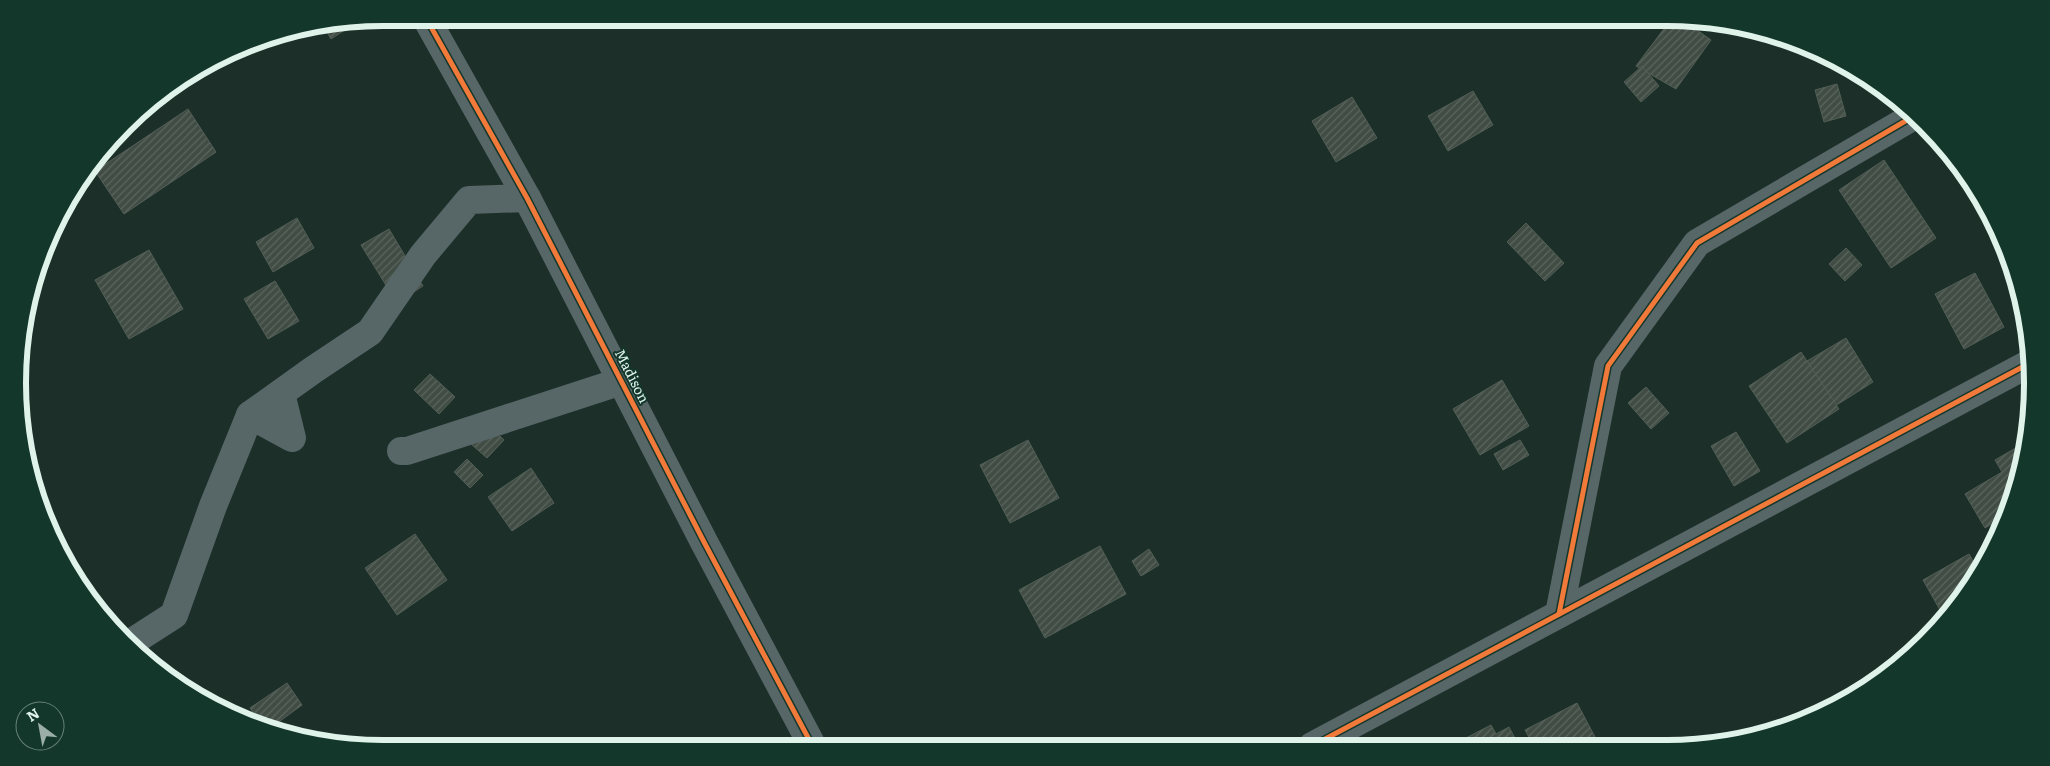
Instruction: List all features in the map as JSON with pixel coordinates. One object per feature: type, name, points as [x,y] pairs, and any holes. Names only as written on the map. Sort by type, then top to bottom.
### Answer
[{"type":"street","name":"Madison","points":[[430,26],[527,198],[704,542],[809,740]]},
{"type":"street","points":[[1559,614],[1608,366],[1697,243],[1907,120]]},
{"type":"street","points":[[136,640],[174,615],[213,506],[250,415],[370,332],[423,255],[470,200],[527,198]]},
{"type":"street","points":[[1323,740],[2023,367]]},
{"type":"street","points":[[400,451],[407,451],[622,381]]},
{"type":"street","points":[[250,415],[292,438],[281,393]]},
{"type":"building","points":[[1666,26],[1693,27],[1711,40],[1676,89],[1636,66]]},
{"type":"building","points":[[348,28],[331,39],[326,31]]},
{"type":"building","points":[[1642,66],[1659,86],[1641,102],[1624,82]]},
{"type":"building","points":[[1837,84],[1846,116],[1824,122],[1815,90]]},
{"type":"building","points":[[1473,91],[1493,125],[1448,151],[1428,116]]},
{"type":"building","points":[[1352,97],[1377,138],[1336,162],[1312,121]]},
{"type":"building","points":[[188,109],[216,152],[124,214],[96,172]]},
{"type":"building","points":[[1884,160],[1936,238],[1891,268],[1839,190]]},
{"type":"building","points":[[297,218],[314,248],[273,272],[256,242]]},
{"type":"building","points":[[1526,223],[1564,263],[1545,281],[1507,242]]},
{"type":"building","points":[[389,229],[423,286],[397,303],[361,245]]},
{"type":"building","points":[[1846,248],[1862,265],[1845,281],[1829,264]]},
{"type":"building","points":[[149,250],[183,309],[129,339],[95,280]]},
{"type":"building","points":[[1975,273],[2004,327],[1964,349],[1935,294]]},
{"type":"building","points":[[275,281],[299,321],[268,339],[244,299]]},
{"type":"building","points":[[1846,338],[1873,382],[1835,406],[1807,361]]},
{"type":"building","points":[[1801,352],[1839,409],[1787,443],[1749,386]]},
{"type":"building","points":[[430,374],[455,397],[439,414],[414,390]]},
{"type":"building","points":[[1502,380],[1529,426],[1480,455],[1453,409]]},
{"type":"building","points":[[1646,387],[1669,413],[1651,429],[1628,403]]},
{"type":"building","points":[[488,425],[504,440],[487,458],[471,444]]},
{"type":"building","points":[[1736,432],[1760,471],[1734,486],[1711,446]]},
{"type":"building","points":[[1028,440],[1059,498],[1010,523],[980,465]]},
{"type":"building","points":[[1520,440],[1529,455],[1503,470],[1494,454]]},
{"type":"building","points":[[2018,447],[2012,475],[1997,520],[1985,528],[1965,494],[2002,472],[1995,460]]},
{"type":"building","points":[[467,459],[483,475],[470,488],[454,472]]},
{"type":"building","points":[[531,468],[554,503],[512,531],[488,497]]},
{"type":"building","points":[[415,534],[447,580],[397,615],[365,568]]},
{"type":"building","points":[[1100,546],[1126,594],[1045,638],[1019,590]]},
{"type":"building","points":[[1149,549],[1159,565],[1141,576],[1132,561]]},
{"type":"building","points":[[1969,554],[1974,564],[1950,600],[1940,610],[1923,580]]},
{"type":"building","points":[[287,683],[302,705],[276,724],[256,717],[250,708]]},
{"type":"building","points":[[1577,703],[1595,737],[1590,740],[1531,740],[1525,730]]},
{"type":"building","points":[[1491,725],[1496,734],[1509,727],[1516,740],[1467,740],[1466,738]]},
{"type":"cycle path","points":[[430,26],[527,198],[704,542],[809,740]]},
{"type":"cycle path","points":[[1559,614],[1608,366],[1697,243],[1907,120]]},
{"type":"cycle path","points":[[1323,740],[2023,367]]}]
